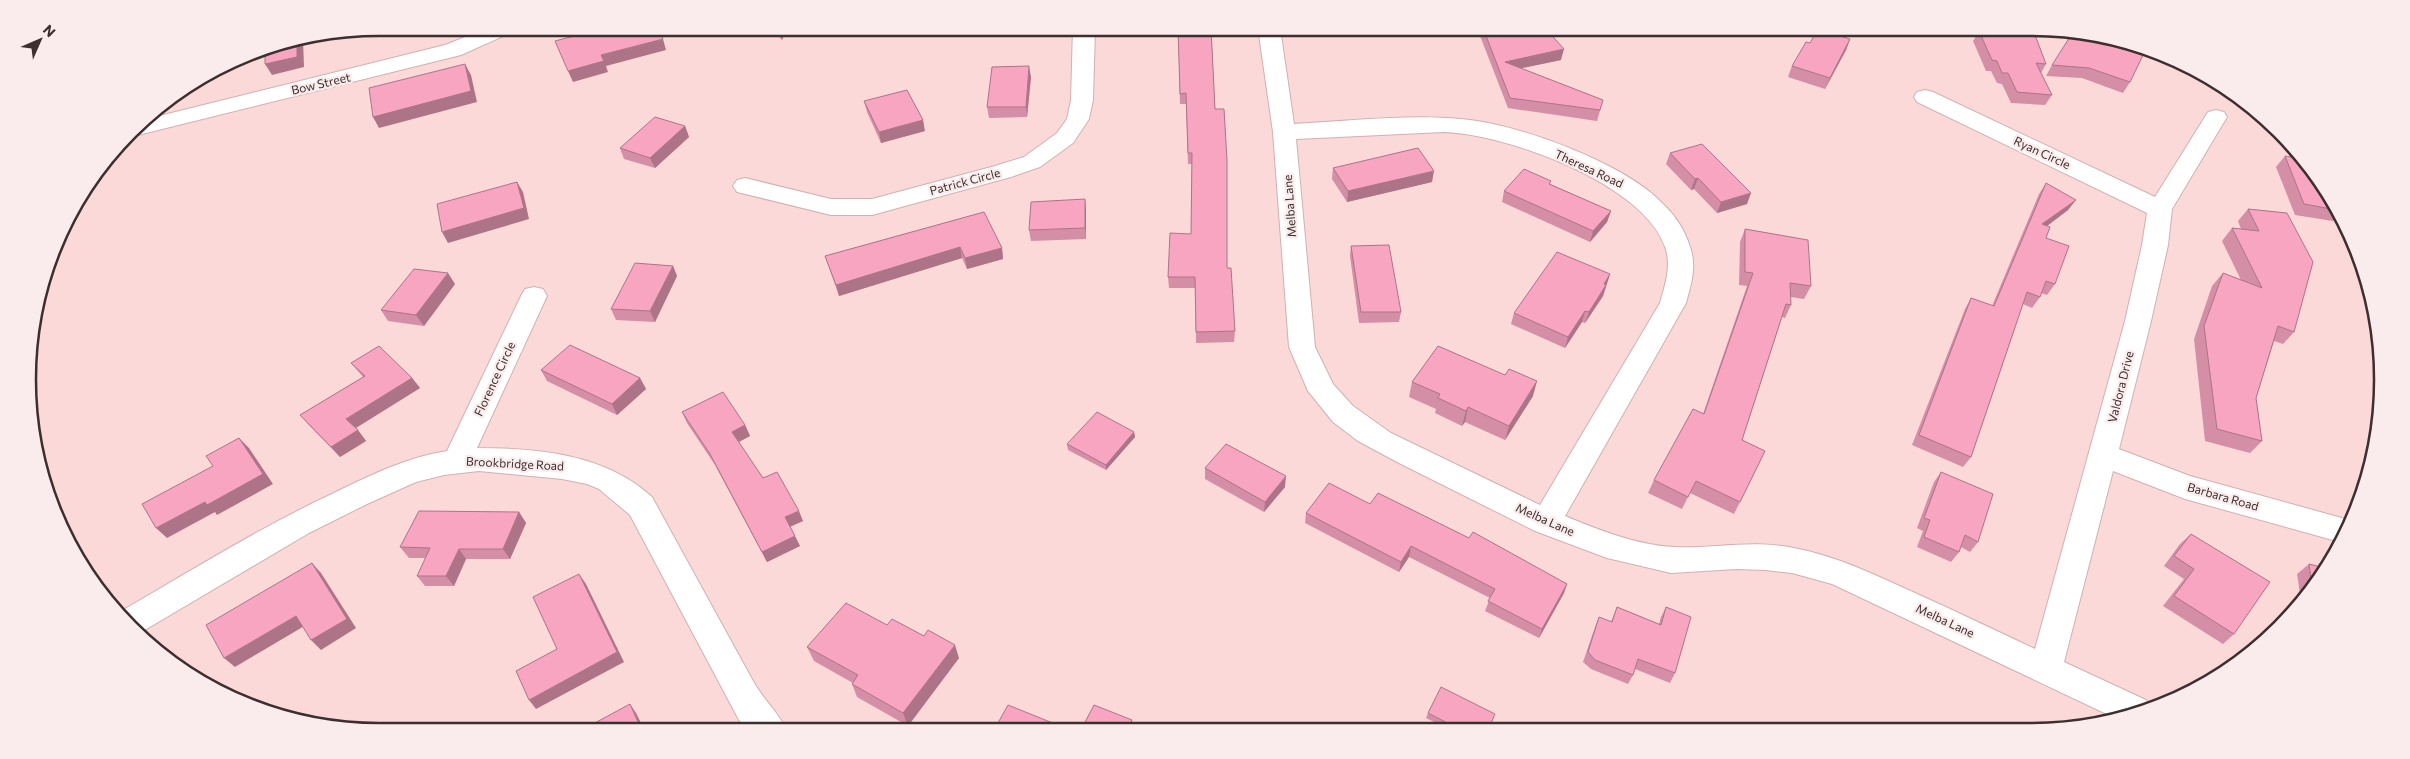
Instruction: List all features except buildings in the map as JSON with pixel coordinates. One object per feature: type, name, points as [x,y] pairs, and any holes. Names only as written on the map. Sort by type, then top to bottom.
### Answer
[{"type":"street","name":"Bow Street","points":[[149,125],[445,52],[485,36]]},
{"type":"street","name":"Patrick Circle","points":[[745,186],[816,204],[846,208],[866,208],[994,175],[1032,162],[1066,138],[1078,119],[1082,100],[1084,36]]},
{"type":"street","name":"Melba Lane","points":[[1271,36],[1284,132],[1302,348],[1306,361],[1320,388],[1343,414],[1373,436],[1546,522],[1604,543],[1660,559],[1694,561],[1754,556],[1789,559],[1825,567],[2046,668],[2129,708]]},
{"type":"street","name":"Ryan Circle","points":[[1924,97],[2160,209]]},
{"type":"street","name":"Valdora Drive","points":[[2046,668],[2138,321],[2155,245],[2160,209],[2216,117]]},
{"type":"street","name":"Theresa Road","points":[[1284,132],[1447,125],[1497,132],[1529,142],[1613,178],[1649,203],[1663,219],[1673,235],[1680,252],[1682,270],[1680,287],[1673,303],[1546,522]]},
{"type":"street","name":"Florence Circle","points":[[457,461],[534,296]]},
{"type":"street","name":"Barbara Road","points":[[2104,455],[2185,487],[2339,529]]},
{"type":"street","name":"Brookbridge Road","points":[[135,620],[331,507],[396,478],[433,466],[457,461],[527,462],[579,469],[602,476],[629,493],[641,506],[653,524],[751,709],[763,723]]}]
